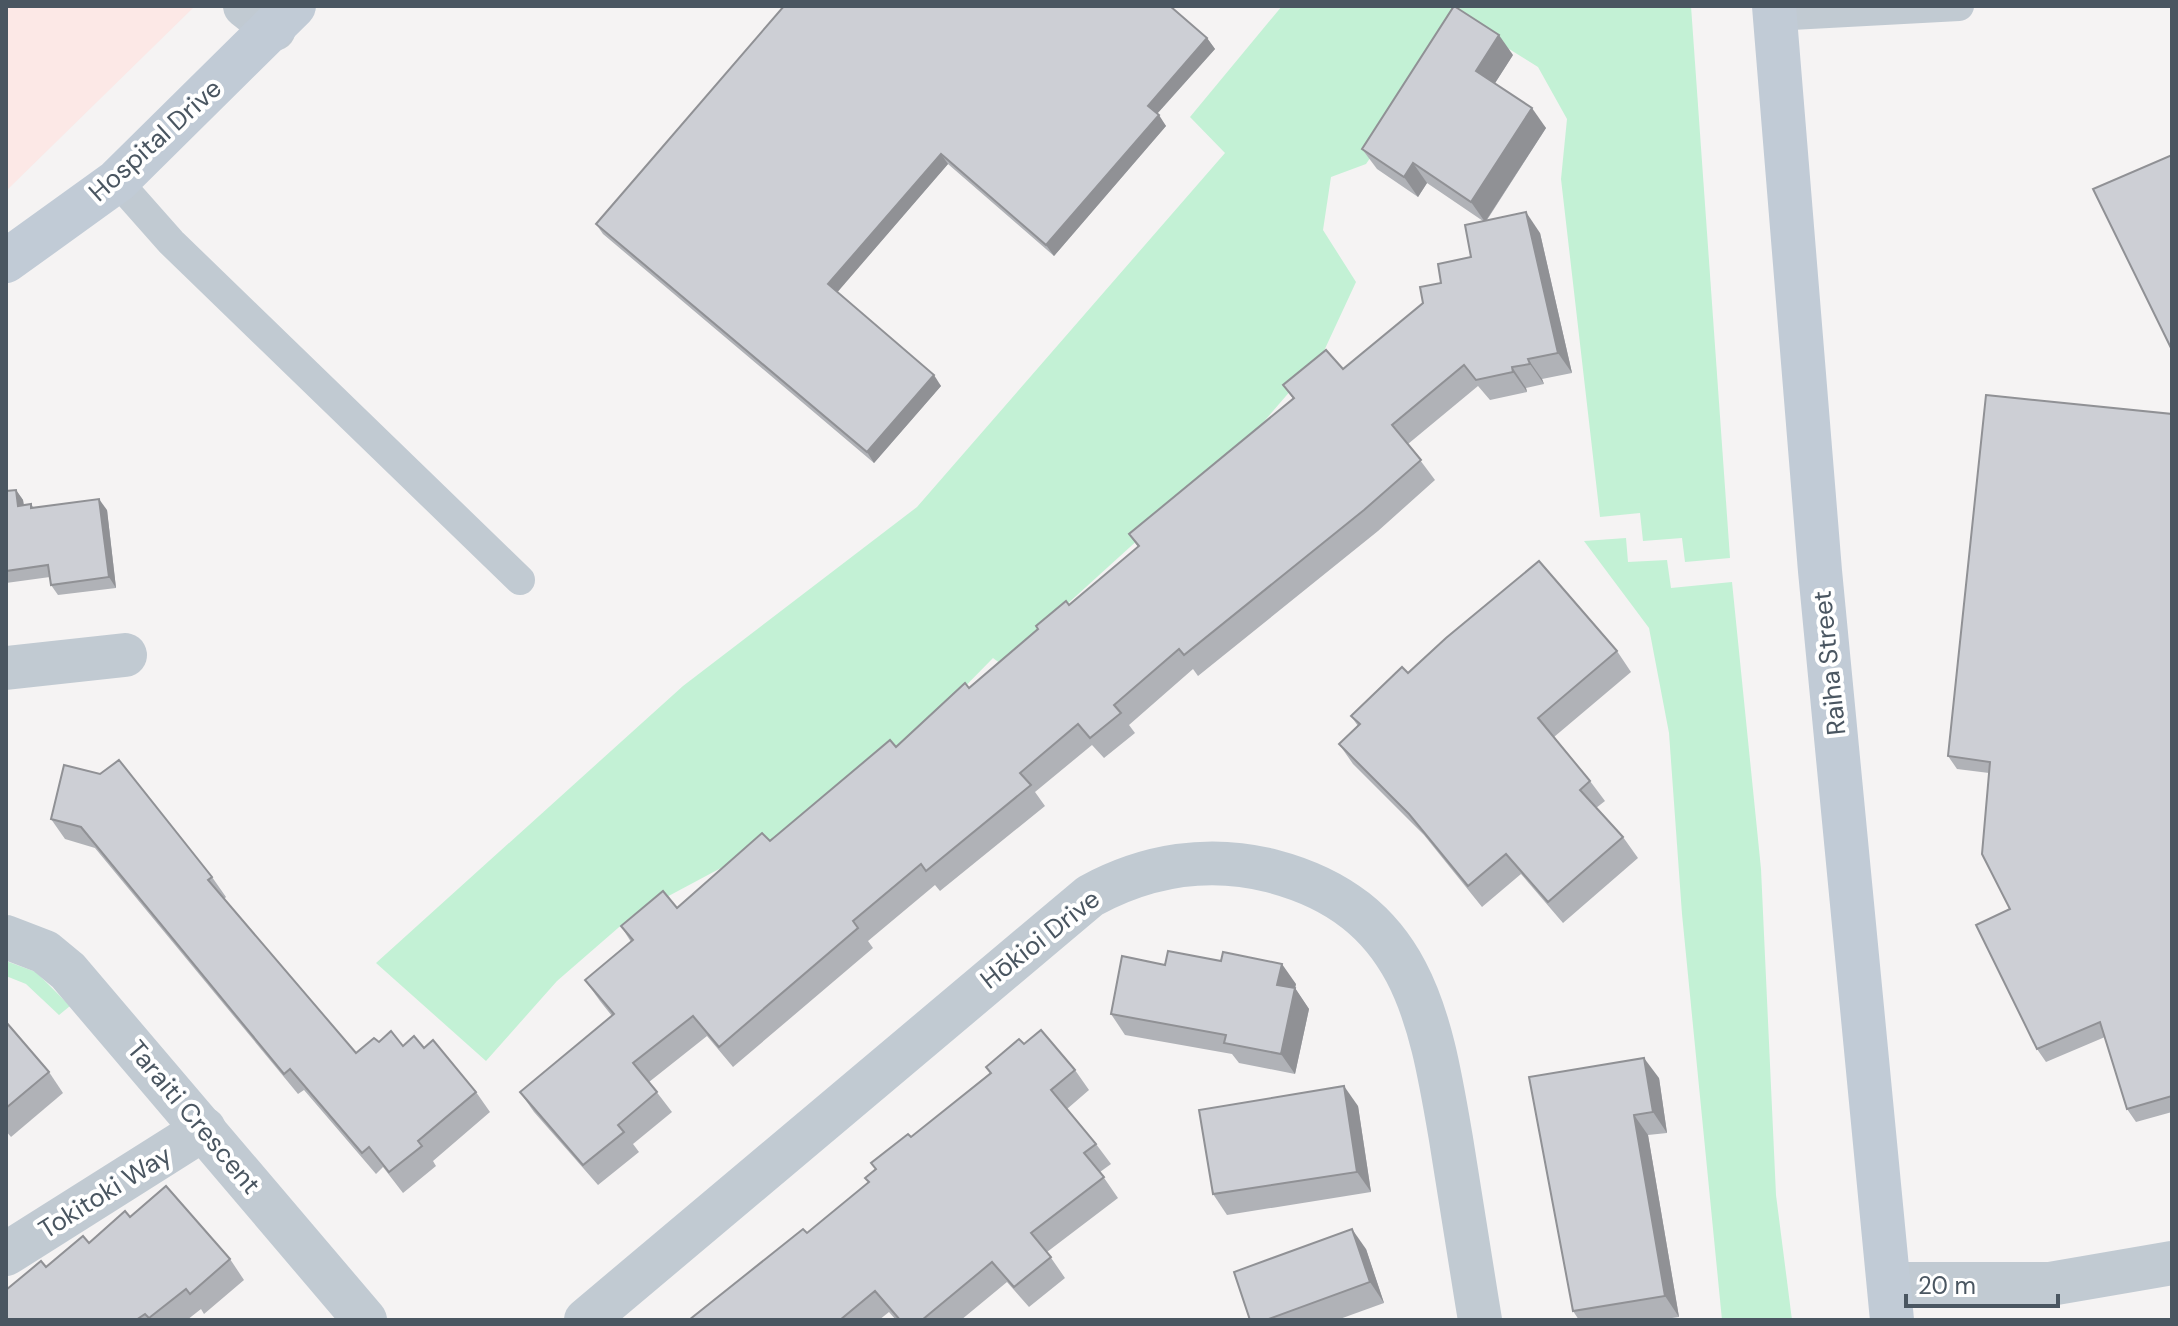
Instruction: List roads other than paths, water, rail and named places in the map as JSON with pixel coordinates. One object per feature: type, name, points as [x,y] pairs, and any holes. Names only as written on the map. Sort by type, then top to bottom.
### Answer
[{"type":"main road","name":"Raiha Street","points":[[1775,11],[1820,571],[1891,1302]]},
{"type":"main road","name":"Hospital Drive","points":[[6,261],[117,181],[271,14]]},
{"type":"street","points":[[6,668],[125,655]]},
{"type":"street","name":"Hōkioi Drive","points":[[586,1320],[1090,896],[1121,879],[1204,862],[1253,866],[1316,887],[1361,916],[1405,966],[1434,1039],[1480,1320]]},
{"type":"street","name":"Taraiti Crescent","points":[[6,937],[45,952],[68,971],[365,1320]]},
{"type":"street","name":"Tokitoki Way","points":[[6,1254],[204,1129]]},
{"type":"street","points":[[1891,1302],[2050,1284],[2172,1263]]},
{"type":"lane","points":[[1775,11],[1959,6]]},
{"type":"lane","points":[[117,181],[171,242],[520,580]]}]
